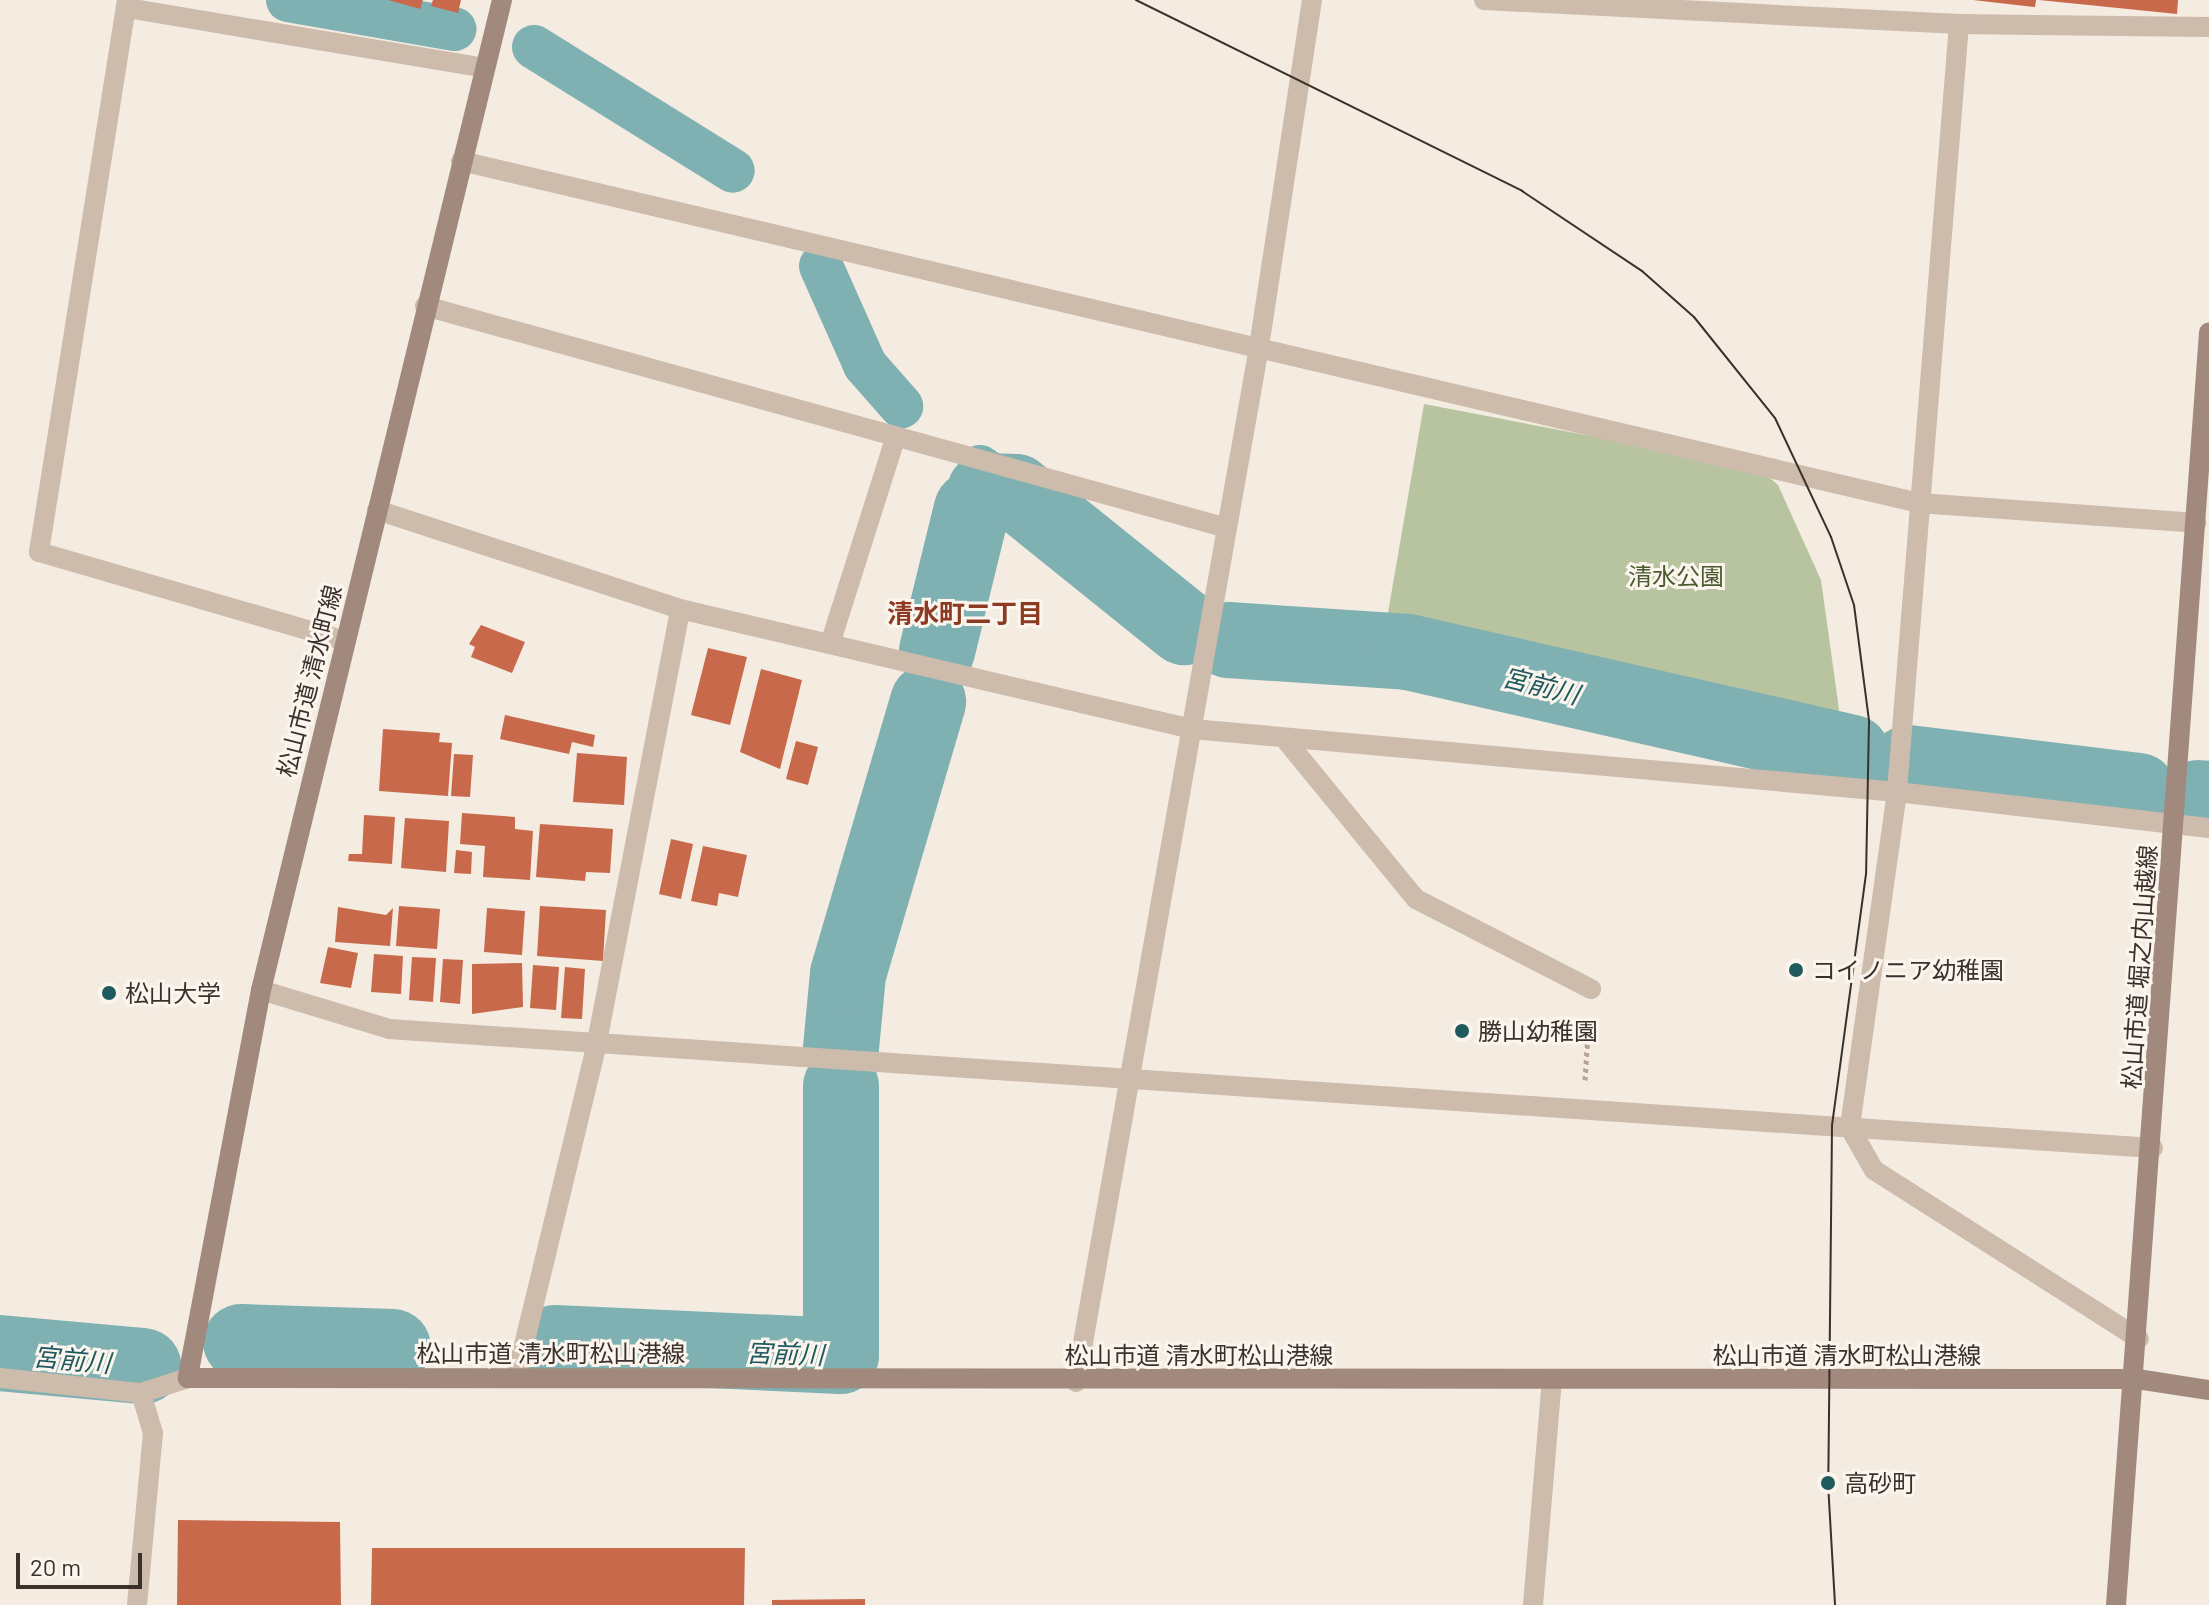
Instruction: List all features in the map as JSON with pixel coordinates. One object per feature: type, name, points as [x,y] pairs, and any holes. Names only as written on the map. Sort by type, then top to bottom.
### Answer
[{"type":"street","name":"松山市道 清水町線","points":[[188,1378],[261,990],[425,306],[502,0]]},
{"type":"street","points":[[1076,1382],[1258,353],[1312,0]]},
{"type":"street","points":[[1484,0],[1959,24],[2209,27]]},
{"type":"street","points":[[345,641],[39,552],[127,4],[484,68]]},
{"type":"street","points":[[1959,24],[1897,792],[1850,1128],[1874,1170],[2139,1339]]},
{"type":"street","points":[[461,161],[1258,353],[1919,503],[2196,523]]},
{"type":"street","points":[[425,306],[1227,528]]},
{"type":"street","name":"松山市道 堀之内山越線","points":[[2116,1605],[2137,1379],[2209,332]]},
{"type":"street","points":[[830,644],[896,436]]},
{"type":"street","points":[[377,510],[680,609],[1192,729],[1897,792],[2209,828]]},
{"type":"street","points":[[516,1378],[597,1042],[680,609]]},
{"type":"street","points":[[1284,738],[1416,899],[1591,989]]},
{"type":"street","points":[[261,990],[389,1029],[1129,1083],[1583,1109],[2153,1148]]},
{"type":"street","points":[[0,1378],[141,1393],[188,1378]]},
{"type":"street","name":"松山市道 清水町松山港線","points":[[188,1378],[1076,1382],[2137,1379],[2209,1390]]},
{"type":"street","points":[[1533,1605],[1552,1379]]},
{"type":"street","points":[[137,1605],[153,1433],[141,1393]]},
{"type":"path","points":[[1583,1109],[1591,989]]},
{"type":"green space","name":"清水公園","points":[[1424,404],[1758,468],[1778,485],[1821,580],[1843,738],[1384,636]]},
{"type":"building","points":[[388,0],[423,0],[420,9]]},
{"type":"building","points":[[433,0],[461,0],[458,13],[431,6]]},
{"type":"building","points":[[1973,0],[2036,0],[2035,7]]},
{"type":"building","points":[[2039,0],[2178,0],[2177,14]]},
{"type":"building","points":[[481,625],[525,642],[512,673],[471,657],[475,647],[469,644]]},
{"type":"building","points":[[708,648],[747,657],[730,725],[691,715]]},
{"type":"building","points":[[761,669],[802,680],[780,769],[740,752]]},
{"type":"building","points":[[505,715],[595,735],[593,747],[572,742],[569,754],[500,739]]},
{"type":"building","points":[[383,729],[440,733],[439,742],[452,743],[448,796],[379,791]]},
{"type":"building","points":[[796,741],[818,747],[808,785],[786,779]]},
{"type":"building","points":[[577,753],[627,757],[624,805],[573,802]]},
{"type":"building","points":[[454,754],[473,755],[470,797],[451,796]]},
{"type":"building","points":[[462,813],[515,817],[515,829],[533,831],[530,880],[483,877],[485,846],[460,844]]},
{"type":"building","points":[[364,815],[395,817],[392,864],[348,861],[349,854],[362,854]]},
{"type":"building","points":[[405,818],[449,821],[446,872],[401,868]]},
{"type":"building","points":[[540,824],[613,829],[610,873],[586,872],[585,881],[536,877]]},
{"type":"building","points":[[671,839],[693,844],[681,899],[659,894]]},
{"type":"building","points":[[703,846],[747,855],[738,897],[719,893],[717,906],[691,901]]},
{"type":"building","points":[[456,850],[472,852],[471,874],[454,873]]},
{"type":"building","points":[[399,906],[440,909],[437,949],[396,946]]},
{"type":"building","points":[[540,906],[606,910],[603,961],[537,956]]},
{"type":"building","points":[[338,907],[386,915],[393,908],[390,946],[335,942]]},
{"type":"building","points":[[487,908],[525,911],[522,955],[484,952]]},
{"type":"building","points":[[328,947],[358,953],[351,988],[320,983]]},
{"type":"building","points":[[374,954],[403,956],[401,994],[371,992]]},
{"type":"building","points":[[412,957],[436,958],[433,1002],[409,1000]]},
{"type":"building","points":[[443,959],[463,960],[460,1004],[440,1002]]},
{"type":"building","points":[[522,963],[523,1007],[472,1014],[472,964]]},
{"type":"building","points":[[533,965],[559,967],[556,1010],[530,1008]]},
{"type":"building","points":[[565,967],[585,969],[582,1019],[561,1018]]},
{"type":"building","points":[[178,1520],[340,1522],[341,1605],[177,1605]]},
{"type":"building","points":[[372,1548],[745,1548],[744,1605],[371,1605]]},
{"type":"building","points":[[865,1599],[865,1605],[772,1605],[772,1600]]},
{"type":"waterway","points":[[288,0],[454,29]]},
{"type":"waterway","points":[[534,47],[733,171]]},
{"type":"waterway","points":[[821,266],[865,365],[901,406]]},
{"type":"waterway","points":[[980,467],[1016,492]]},
{"type":"waterway","name":"宮前川","points":[[985,491],[1016,492],[1184,627]]},
{"type":"waterway","name":"宮前川","points":[[937,651],[972,509]]},
{"type":"waterway","name":"宮前川","points":[[1228,640],[1408,652],[1852,753]]},
{"type":"waterway","name":"宮前川","points":[[841,1048],[848,974],[928,702]]},
{"type":"waterway","name":"宮前川","points":[[1908,763],[2138,791]]},
{"type":"waterway","name":"宮前川","points":[[2198,798],[2209,799]]},
{"type":"waterway","name":"宮前川","points":[[555,1343],[841,1356],[841,1086]]},
{"type":"waterway","name":"宮前川","points":[[241,1342],[393,1347]]},
{"type":"waterway","name":"宮前川","points":[[0,1353],[143,1366]]},
{"type":"tram line","points":[[1136,0],[1522,191],[1642,271],[1694,317],[1775,418],[1831,537],[1854,605],[1869,721],[1866,874],[1832,1127],[1828,1483],[1835,1605]]},
{"type":"place","name":"コイノニア幼稚園","points":[[1796,970]]},
{"type":"place","name":"松山大学","points":[[109,993]]},
{"type":"place","name":"勝山幼稚園","points":[[1462,1031]]},
{"type":"place","name":"高砂町","points":[[1828,1483]]},
{"type":"district","name":"清水町二丁目","points":[[965,613]]}]
